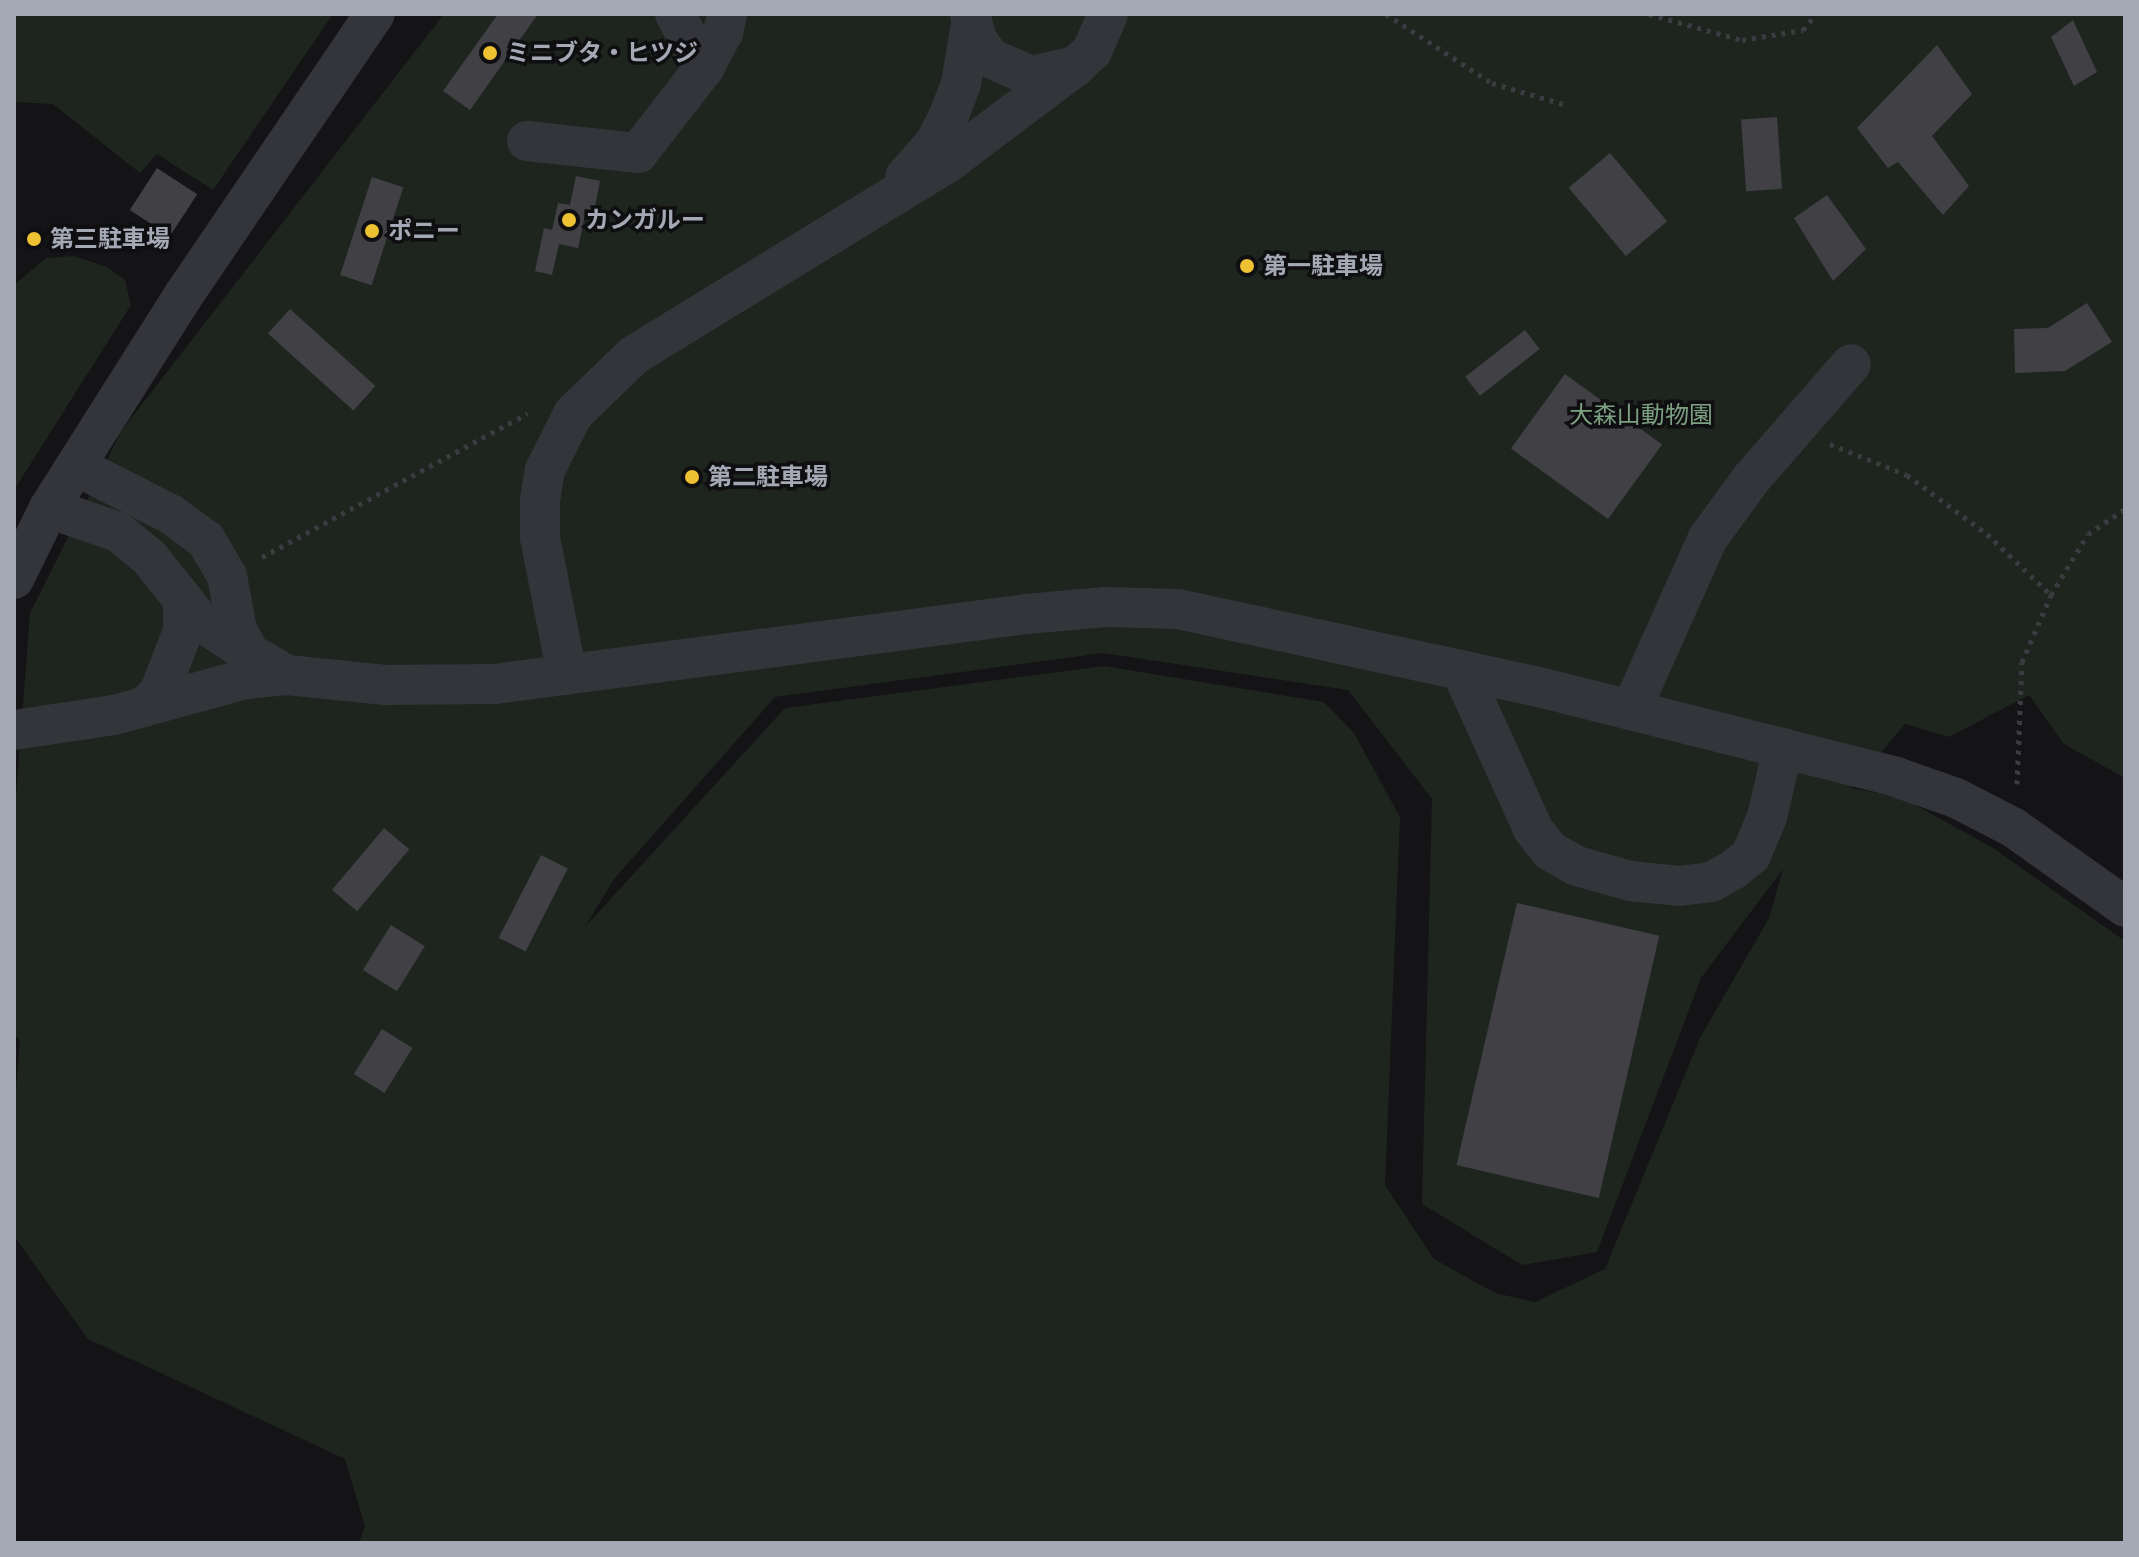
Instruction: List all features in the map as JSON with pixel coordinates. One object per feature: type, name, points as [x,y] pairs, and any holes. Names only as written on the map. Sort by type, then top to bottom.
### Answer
[{"type":"street","points":[[14,579],[49,508],[183,296],[375,14]]},
{"type":"street","points":[[675,14],[704,68]]},
{"type":"street","points":[[527,141],[638,153],[704,68],[723,33],[727,14]]},
{"type":"street","points":[[567,675],[540,538],[540,500],[545,470],[573,414],[634,355],[946,164],[1076,66],[1092,51],[1108,14]]},
{"type":"street","points":[[971,19],[990,58],[1010,71],[1031,76],[1076,66]]},
{"type":"street","points":[[887,198],[935,143],[949,115],[961,84],[971,19]]},
{"type":"street","points":[[1631,710],[1708,538],[1851,364]]},
{"type":"street","points":[[76,466],[206,540],[227,576],[237,630],[249,653]]},
{"type":"street","points":[[49,508],[118,532],[149,557],[200,621],[287,675]]},
{"type":"street","points":[[144,707],[159,693],[183,631],[183,600]]},
{"type":"street","points":[[14,730],[144,707],[246,679],[287,675],[440,685],[567,675],[1026,614],[1134,606],[1246,622],[1461,670],[1896,777],[1956,798],[2014,828],[2125,907]]},
{"type":"street","points":[[1461,670],[1533,829],[1550,851],[1577,866],[1630,881],[1679,886],[1711,882],[1751,855],[1767,817],[1783,748]]},
{"type":"path","points":[[1386,14],[1492,83],[1563,104]]},
{"type":"path","points":[[1639,14],[1662,18]]},
{"type":"path","points":[[1649,14],[1742,40],[1803,30],[1816,14]]},
{"type":"path","points":[[227,576],[536,409]]},
{"type":"path","points":[[1797,426],[1849,455],[1907,475],[1987,534],[2051,595]]},
{"type":"path","points":[[2014,828],[2022,662],[2051,595],[2088,534],[2125,509]]},
{"type":"green space","points":[[14,14],[333,14],[213,190],[157,154],[140,173],[53,104],[14,102]]},
{"type":"green space","name":"大森山動物園","points":[[444,14],[2125,14],[2125,778],[2064,744],[2029,695],[1949,737],[1905,724],[1851,788],[1901,797],[1993,848],[2125,941],[2125,1543],[359,1543],[365,1526],[345,1459],[88,1339],[16,1239],[14,1116],[20,1040],[14,1035],[14,822],[30,613],[122,430]],"holes":[[[1103,653],[1348,690],[1432,799],[1422,1204],[1522,1265],[1597,1252],[1701,978],[1783,869],[1769,918],[1700,1038],[1605,1269],[1535,1302],[1495,1293],[1434,1259],[1385,1185],[1400,817],[1354,733],[1324,702],[1104,666],[785,708],[585,927],[614,879],[775,697]]]},
{"type":"green space","points":[[74,256],[107,267],[125,280],[131,305],[14,490],[14,285],[46,258]]},
{"type":"building","name":"ミニブタ・ヒツジ","points":[[498,14],[538,14],[470,110],[443,91]]},
{"type":"building","points":[[2073,20],[2097,72],[2074,86],[2051,37]]},
{"type":"building","points":[[1937,45],[1972,94],[1932,136],[1969,186],[1943,215],[1898,162],[1888,168],[1857,128]]},
{"type":"building","points":[[1777,117],[1782,189],[1746,191],[1741,120]]},
{"type":"building","points":[[1610,153],[1667,221],[1626,256],[1569,188]]},
{"type":"building","points":[[157,168],[197,194],[170,236],[130,210]]},
{"type":"building","name":"カンガルー","points":[[576,176],[600,181],[594,212],[586,211],[578,248],[559,244],[552,275],[535,271],[544,228],[552,230],[558,203],[570,205]]},
{"type":"building","name":"ポニー","points":[[372,177],[403,187],[372,285],[340,275]]},
{"type":"building","points":[[1827,195],[1866,249],[1833,281],[1794,218]]},
{"type":"building","points":[[2087,303],[2112,342],[2065,371],[2015,373],[2014,329],[2048,328]]},
{"type":"building","points":[[290,309],[375,386],[353,410],[268,334]]},
{"type":"building","points":[[1525,330],[1540,349],[1480,396],[1465,377]]},
{"type":"building","points":[[1565,374],[1662,445],[1608,519],[1511,448]]},
{"type":"building","points":[[384,828],[409,849],[357,911],[332,890]]},
{"type":"building","points":[[541,855],[568,869],[526,951],[499,938]]},
{"type":"building","points":[[1517,903],[1659,936],[1599,1198],[1456,1165]]},
{"type":"building","points":[[391,925],[425,946],[397,991],[363,970]]},
{"type":"building","points":[[382,1029],[413,1048],[384,1093],[354,1074]]},
{"type":"place","name":"ミニブタ・ヒツジ","points":[[490,53]]},
{"type":"place","name":"カンガルー","points":[[569,220]]},
{"type":"place","name":"ポニー","points":[[372,231]]},
{"type":"place","name":"第三駐車場","points":[[34,239]]},
{"type":"place","name":"第一駐車場","points":[[1247,266]]},
{"type":"place","name":"第二駐車場","points":[[692,477]]}]
